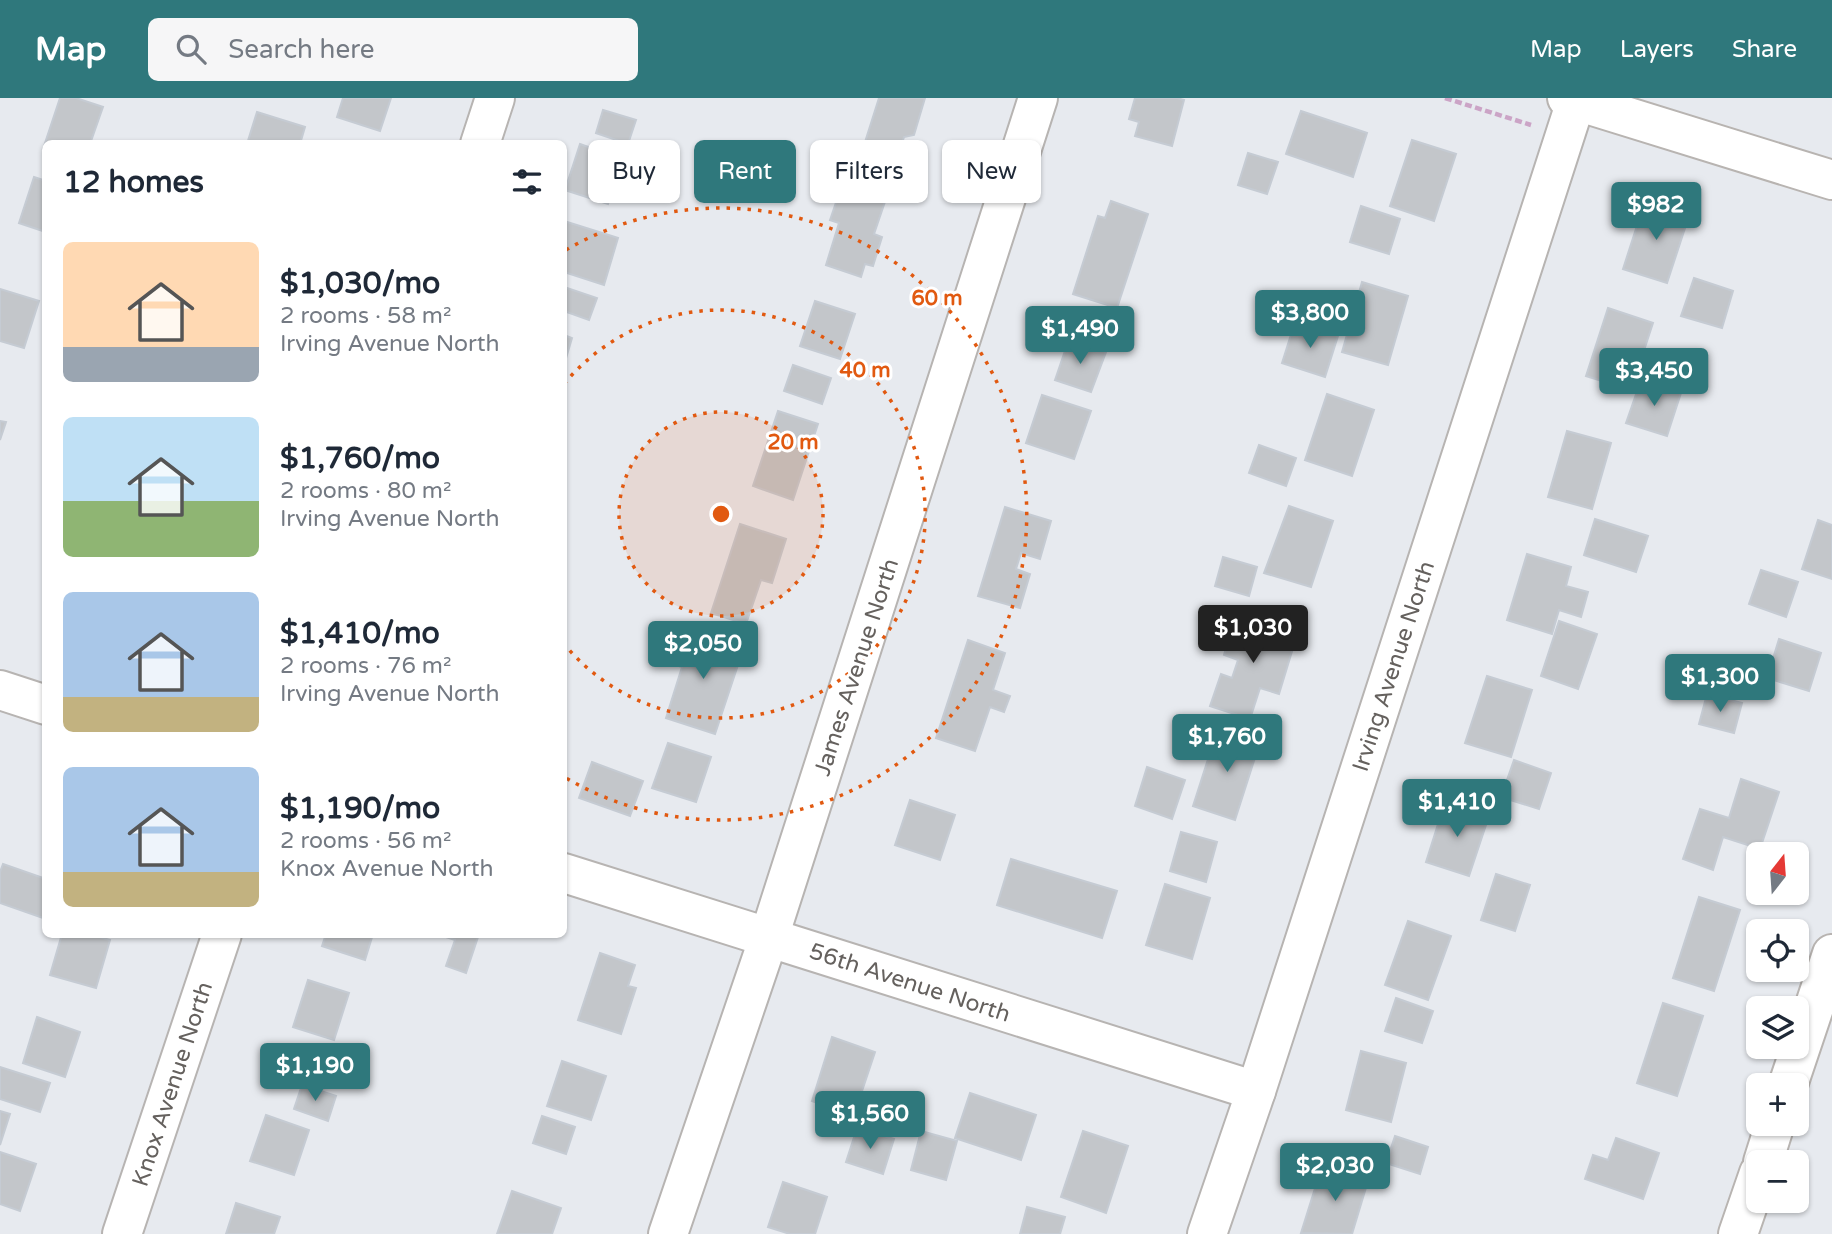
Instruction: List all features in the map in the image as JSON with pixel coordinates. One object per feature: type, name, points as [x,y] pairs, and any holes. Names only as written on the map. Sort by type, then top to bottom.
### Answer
[{"type":"street","points":[[481,140],[495,98]]},
{"type":"street","name":"James Avenue North","points":[[668,1234],[769,937],[1038,98]]},
{"type":"street","points":[[1574,99],[1832,180]]},
{"type":"street","name":"Irving Avenue North","points":[[1207,1234],[1256,1091],[1574,99]]},
{"type":"street","points":[[0,690],[42,704]]},
{"type":"street","name":"56th Avenue North","points":[[567,874],[1256,1091]]},
{"type":"street","name":"Knox Avenue North","points":[[122,1234],[221,938]]},
{"type":"street","points":[[1792,1073],[1832,954]]},
{"type":"street","points":[[1738,1234],[1746,1211]]},
{"type":"path","points":[[1445,98],[1526,123]]},
{"type":"building","points":[[60,98],[76,98],[103,107],[91,140],[46,140]]},
{"type":"building","points":[[343,98],[391,98],[380,131],[337,117]]},
{"type":"building","points":[[879,98],[925,98],[914,135],[904,137],[903,140],[866,140]]},
{"type":"building","points":[[1135,98],[1184,100],[1172,146],[1135,136],[1139,122],[1129,119]]},
{"type":"building","points":[[603,110],[636,120],[629,140],[616,140],[596,133]]},
{"type":"building","points":[[1301,111],[1367,133],[1353,177],[1286,154]]},
{"type":"building","points":[[257,112],[305,127],[301,140],[248,140]]},
{"type":"building","points":[[1412,140],[1456,154],[1434,221],[1390,206]]},
{"type":"building","points":[[580,144],[588,147],[588,197],[567,191]]},
{"type":"building","points":[[1248,153],[1278,162],[1267,194],[1238,185]]},
{"type":"building","points":[[34,177],[42,180],[42,231],[19,223]]},
{"type":"building","points":[[1111,201],[1148,214],[1117,308],[1073,294],[1098,216],[1105,218]]},
{"type":"building","points":[[1645,201],[1689,216],[1667,283],[1623,269]]},
{"type":"building","points":[[836,203],[885,203],[874,234],[882,237],[873,266],[865,264],[861,277],[826,265],[839,223],[830,220]]},
{"type":"building","points":[[1361,206],[1400,219],[1389,254],[1350,242]]},
{"type":"building","points":[[567,222],[618,238],[604,285],[567,273]]},
{"type":"building","points":[[1694,278],[1733,291],[1722,328],[1681,316]]},
{"type":"building","points":[[1362,282],[1408,296],[1388,365],[1342,352]]},
{"type":"building","points":[[567,288],[597,298],[589,320],[567,312]]},
{"type":"building","points":[[0,289],[39,301],[24,348],[0,341]]},
{"type":"building","points":[[815,301],[855,314],[840,359],[800,346]]},
{"type":"building","points":[[1608,308],[1653,323],[1631,390],[1586,376]]},
{"type":"building","points":[[1295,322],[1338,336],[1325,377],[1282,363]]},
{"type":"building","points":[[567,336],[572,338],[567,355]]},
{"type":"building","points":[[1069,339],[1106,352],[1091,392],[1055,380]]},
{"type":"building","points":[[793,365],[831,378],[822,404],[784,391]]},
{"type":"building","points":[[1641,380],[1681,393],[1667,436],[1626,423]]},
{"type":"building","points":[[1327,394],[1374,410],[1352,476],[1305,460]]},
{"type":"building","points":[[1042,395],[1091,411],[1074,459],[1026,443]]},
{"type":"building","points":[[778,411],[818,424],[793,500],[753,486]]},
{"type":"building","points":[[0,421],[6,422],[0,440]]},
{"type":"building","points":[[1567,431],[1611,443],[1592,509],[1548,497]]},
{"type":"building","points":[[1259,445],[1296,458],[1286,486],[1249,473]]},
{"type":"building","points":[[1289,506],[1333,521],[1311,587],[1264,573]]},
{"type":"building","points":[[1005,507],[1051,521],[1040,559],[1021,553],[1016,569],[1030,574],[1020,608],[978,596]]},
{"type":"building","points":[[1595,519],[1648,536],[1636,572],[1584,555]]},
{"type":"building","points":[[1818,520],[1832,525],[1832,579],[1802,569]]},
{"type":"building","points":[[740,524],[786,539],[772,583],[761,580],[746,624],[711,613]]},
{"type":"building","points":[[1527,554],[1571,567],[1566,586],[1588,592],[1581,617],[1559,610],[1552,634],[1507,620]]},
{"type":"building","points":[[1223,557],[1257,567],[1249,596],[1215,586]]},
{"type":"building","points":[[1761,570],[1798,582],[1786,617],[1749,604]]},
{"type":"building","points":[[1236,615],[1297,635],[1279,694],[1260,688],[1250,719],[1210,706],[1221,674],[1232,678],[1238,660],[1224,655]]},
{"type":"building","points":[[1559,621],[1597,634],[1578,689],[1541,676]]},
{"type":"building","points":[[701,633],[744,647],[715,734],[666,718],[682,667],[670,663],[677,640],[697,646]]},
{"type":"building","points":[[1779,639],[1821,653],[1809,691],[1767,678]]},
{"type":"building","points":[[968,640],[1005,653],[993,690],[1010,696],[1004,712],[990,707],[975,751],[936,738]]},
{"type":"building","points":[[1487,676],[1532,690],[1511,757],[1465,743]]},
{"type":"building","points":[[1707,694],[1742,703],[1734,733],[1699,724]]},
{"type":"building","points":[[1218,728],[1260,742],[1235,820],[1193,806]]},
{"type":"building","points":[[668,743],[711,757],[696,802],[652,788]]},
{"type":"building","points":[[1514,760],[1551,773],[1539,809],[1501,797]]},
{"type":"building","points":[[592,762],[643,781],[630,816],[579,798]]},
{"type":"building","points":[[1147,767],[1185,780],[1172,819],[1135,806]]},
{"type":"building","points":[[1741,779],[1779,792],[1762,842],[1746,842],[1746,844],[1723,837],[1713,870],[1683,859],[1700,809],[1729,818]]},
{"type":"building","points":[[910,800],[955,815],[940,860],[895,845]]},
{"type":"building","points":[[1445,802],[1489,816],[1469,876],[1426,862]]},
{"type":"building","points":[[1181,832],[1217,842],[1206,882],[1170,871]]},
{"type":"building","points":[[1011,859],[1117,891],[1102,938],[997,905]]},
{"type":"building","points":[[3,864],[42,878],[42,918],[0,903],[0,872]]},
{"type":"building","points":[[1496,874],[1530,885],[1515,931],[1481,920]]},
{"type":"building","points":[[1165,884],[1210,898],[1192,959],[1146,945]]},
{"type":"building","points":[[1699,897],[1740,910],[1714,991],[1673,978]]},
{"type":"building","points":[[1408,921],[1451,936],[1428,1000],[1385,985]]},
{"type":"building","points":[[61,938],[110,940],[96,988],[50,975]]},
{"type":"building","points":[[325,938],[372,938],[365,960],[322,946]]},
{"type":"building","points":[[449,938],[478,938],[466,973],[446,966],[455,940]]},
{"type":"building","points":[[600,953],[635,965],[628,986],[636,988],[621,1034],[578,1020]]},
{"type":"building","points":[[308,980],[349,993],[334,1040],[293,1027]]},
{"type":"building","points":[[1396,998],[1433,1011],[1422,1043],[1385,1031]]},
{"type":"building","points":[[1663,1003],[1703,1016],[1677,1096],[1637,1083]]},
{"type":"building","points":[[37,1017],[80,1032],[65,1077],[23,1063]]},
{"type":"building","points":[[832,1037],[875,1052],[854,1115],[812,1101]]},
{"type":"building","points":[[1361,1051],[1406,1063],[1391,1122],[1346,1110]]},
{"type":"building","points":[[562,1061],[606,1076],[591,1120],[547,1106]]},
{"type":"building","points":[[0,1067],[50,1083],[40,1112],[0,1099]]},
{"type":"building","points":[[302,1085],[336,1096],[328,1121],[294,1109]]},
{"type":"building","points":[[970,1093],[1036,1115],[1021,1160],[955,1138]]},
{"type":"building","points":[[0,1111],[10,1114],[0,1145]]},
{"type":"building","points":[[266,1115],[309,1130],[294,1175],[250,1161]]},
{"type":"building","points":[[542,1116],[575,1127],[566,1154],[533,1143]]},
{"type":"building","points":[[857,1128],[894,1139],[883,1174],[846,1162]]},
{"type":"building","points":[[921,1131],[957,1141],[946,1180],[911,1170]]},
{"type":"building","points":[[1083,1131],[1128,1146],[1106,1213],[1061,1197]]},
{"type":"building","points":[[1395,1136],[1428,1147],[1420,1174],[1386,1163]]},
{"type":"building","points":[[1616,1138],[1659,1153],[1643,1199],[1585,1179],[1593,1155],[1608,1160]]},
{"type":"building","points":[[0,1152],[36,1164],[20,1211],[0,1204]]},
{"type":"building","points":[[1322,1166],[1368,1181],[1352,1234],[1301,1233]]},
{"type":"building","points":[[783,1182],[827,1197],[815,1234],[790,1234],[768,1227]]},
{"type":"building","points":[[512,1191],[561,1208],[552,1234],[497,1234]]},
{"type":"building","points":[[236,1203],[280,1217],[274,1234],[226,1234]]},
{"type":"building","points":[[1027,1207],[1065,1217],[1060,1234],[1020,1234]]}]
